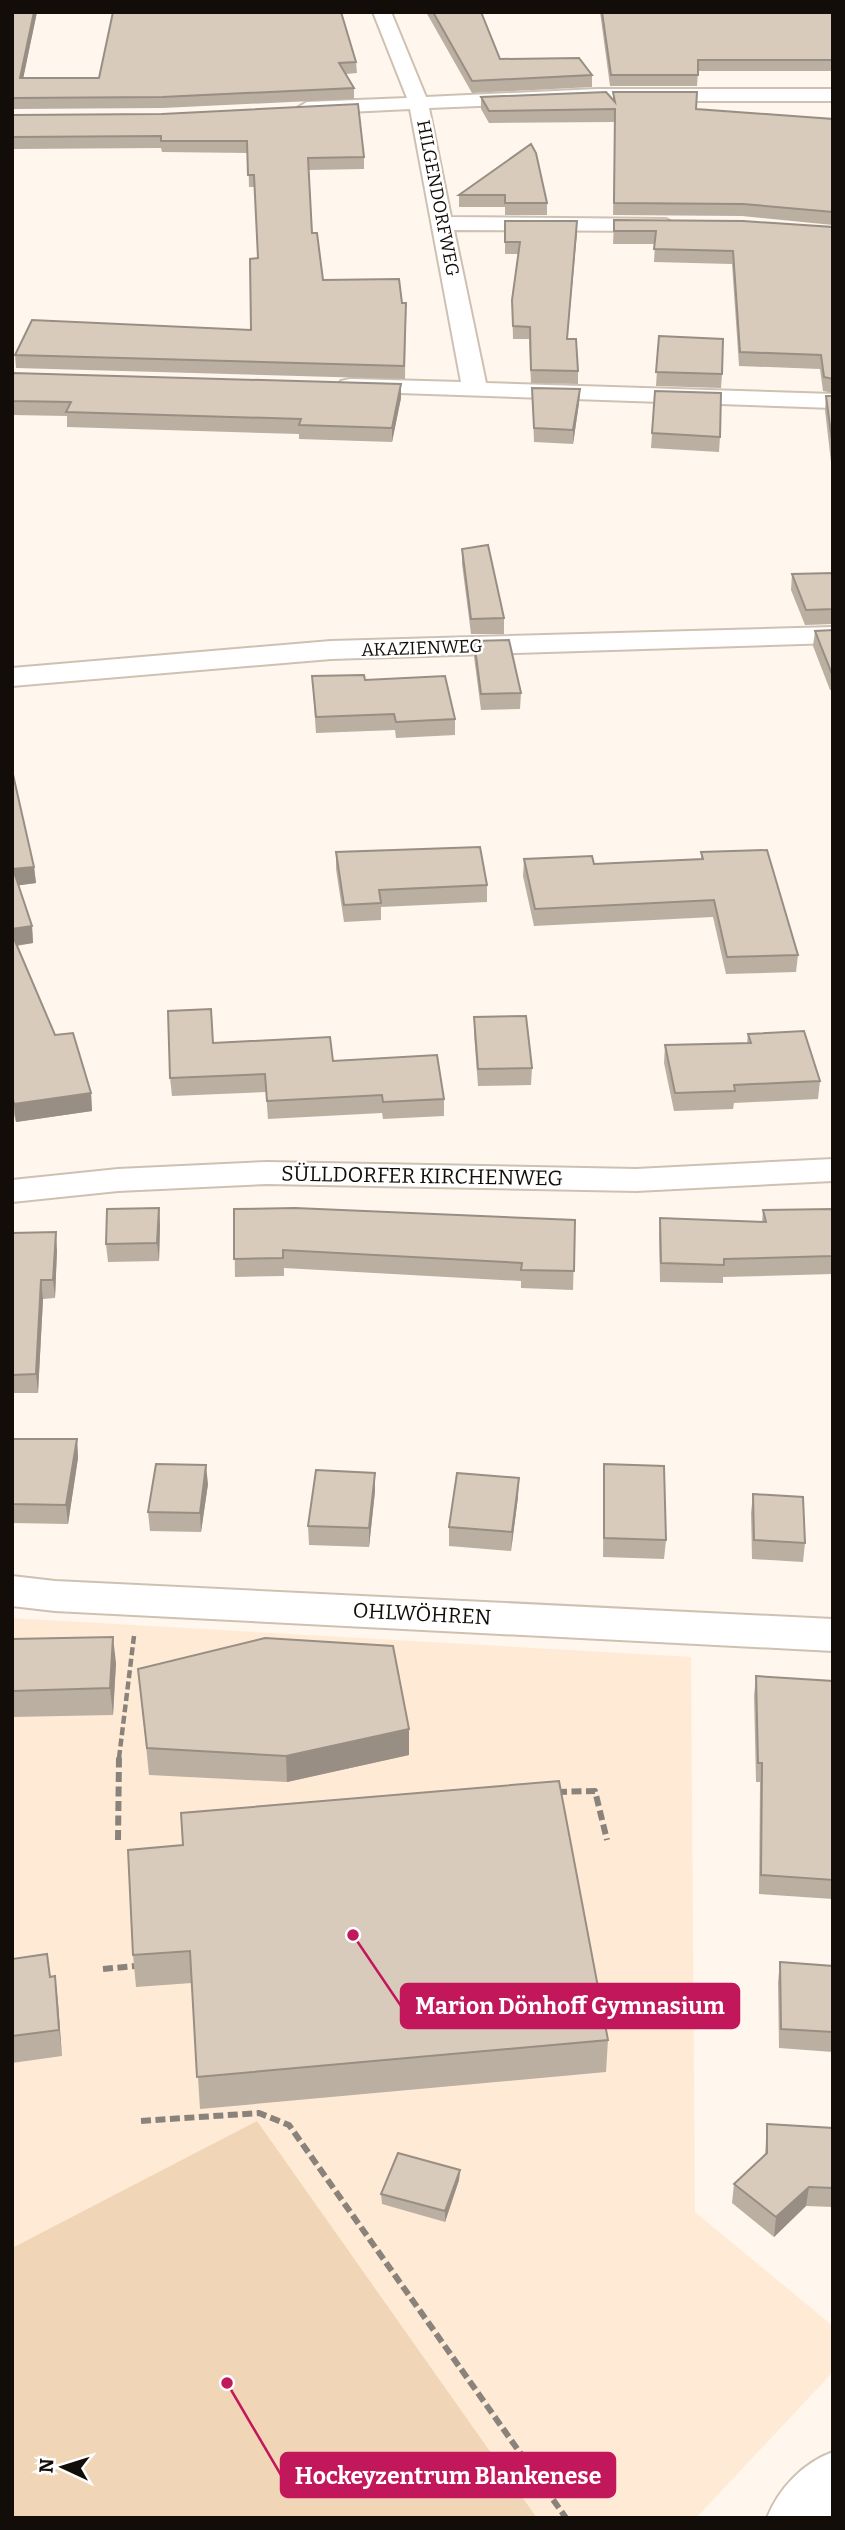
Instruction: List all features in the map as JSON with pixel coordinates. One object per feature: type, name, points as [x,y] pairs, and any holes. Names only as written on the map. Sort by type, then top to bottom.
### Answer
[{"type":"street","name":"HILGENDORFWEG","points":[[382,12],[418,102],[475,390]]},
{"type":"street","points":[[280,110],[597,95],[833,95]]},
{"type":"street","points":[[444,223],[688,225]]},
{"type":"street","points":[[324,386],[833,401]]},
{"type":"street","name":"AKAZIENWEG","points":[[12,677],[331,650],[833,635]]},
{"type":"street","name":"SÜLLDORFER KIRCHENWEG","points":[[12,1191],[118,1181],[267,1173],[636,1180],[833,1170]]},
{"type":"street","name":"OHLWÖHREN","points":[[12,1591],[138,1600],[833,1635]]},
{"type":"street","points":[[796,2518],[833,2479]]},
{"type":"path","points":[[118,1840],[117,1772],[138,1600]]},
{"type":"path","points":[[545,1793],[596,1791],[607,1840]]},
{"type":"path","points":[[103,1969],[135,1966]]},
{"type":"path","points":[[141,2121],[259,2113],[289,2125],[566,2518]]},
{"type":"shaded area","points":[[12,1618],[691,1657],[695,2212],[833,2326],[833,2372],[696,2518],[12,2518]]},
{"type":"shaded area","points":[[257,2121],[537,2518],[12,2518],[12,2248]]},
{"type":"building","points":[[12,12],[34,12],[20,78],[99,78],[113,12],[341,12],[356,62],[339,63],[354,88],[162,97],[12,98]]},
{"type":"building","points":[[433,12],[481,12],[500,59],[579,58],[592,75],[472,81]]},
{"type":"building","points":[[602,12],[833,12],[833,60],[698,60],[698,75],[611,75]]},
{"type":"building","points":[[606,92],[615,102],[613,92],[697,92],[696,109],[833,119],[833,212],[743,204],[614,203],[615,109],[489,111],[481,97]]},
{"type":"building","points":[[358,104],[364,157],[308,158],[312,233],[317,233],[323,280],[399,279],[402,303],[406,303],[404,366],[15,355],[32,320],[251,330],[250,259],[258,258],[254,175],[248,175],[247,141],[161,141],[161,136],[12,137],[12,115],[162,114]]},
{"type":"building","points":[[531,144],[536,153],[547,203],[505,203],[505,195],[459,195]]},
{"type":"building","points":[[614,220],[743,221],[833,227],[833,379],[824,377],[821,355],[740,352],[733,251],[654,249],[656,231],[614,231]]},
{"type":"building","points":[[505,221],[577,221],[567,339],[576,339],[578,371],[531,370],[530,327],[513,326],[512,300],[520,242],[505,242]]},
{"type":"building","points":[[659,336],[723,339],[722,374],[656,372]]},
{"type":"building","points":[[12,373],[401,384],[392,428],[299,425],[301,419],[66,412],[71,402],[12,401]]},
{"type":"building","points":[[532,388],[580,389],[573,430],[534,428]]},
{"type":"building","points":[[655,391],[721,393],[720,437],[652,433]]},
{"type":"building","points":[[826,396],[833,396],[833,448]]},
{"type":"building","points":[[488,545],[504,618],[471,619],[462,549]]},
{"type":"building","points":[[833,573],[833,609],[806,610],[792,574]]},
{"type":"building","points":[[833,630],[833,674],[832,674],[815,631]]},
{"type":"building","points":[[509,640],[521,693],[481,694],[474,641]]},
{"type":"building","points":[[364,675],[365,680],[445,676],[455,719],[396,722],[394,714],[316,717],[312,676]]},
{"type":"building","points":[[12,770],[34,867],[13,869],[32,926],[12,929]]},
{"type":"building","points":[[480,847],[487,885],[379,890],[381,903],[344,905],[336,852]]},
{"type":"building","points":[[767,850],[798,955],[727,957],[714,900],[535,909],[524,859],[592,856],[594,864],[703,859],[701,852]]},
{"type":"building","points":[[12,934],[55,1035],[73,1033],[91,1093],[14,1104]]},
{"type":"building","points":[[211,1009],[213,1043],[330,1037],[333,1061],[437,1055],[444,1099],[383,1102],[382,1095],[267,1101],[265,1074],[170,1078],[168,1011]]},
{"type":"building","points":[[526,1016],[532,1068],[478,1069],[474,1017]]},
{"type":"building","points":[[804,1031],[820,1081],[734,1085],[735,1091],[675,1093],[665,1045],[751,1043],[748,1034]]},
{"type":"building","points":[[159,1208],[157,1243],[106,1244],[107,1209]]},
{"type":"building","points":[[295,1208],[575,1220],[574,1271],[521,1270],[522,1263],[283,1250],[283,1258],[234,1259],[234,1209]]},
{"type":"building","points":[[833,1209],[833,1256],[724,1259],[724,1265],[661,1263],[660,1218],[766,1222],[763,1210]]},
{"type":"building","points":[[56,1232],[53,1280],[41,1280],[36,1374],[12,1375],[12,1233]]},
{"type":"building","points":[[12,1439],[77,1439],[66,1505],[12,1504]]},
{"type":"building","points":[[156,1464],[206,1465],[200,1513],[148,1512]]},
{"type":"building","points":[[604,1464],[664,1466],[666,1540],[604,1538]]},
{"type":"building","points":[[316,1470],[375,1473],[369,1528],[308,1526]]},
{"type":"building","points":[[457,1473],[519,1478],[512,1532],[449,1527]]},
{"type":"building","points":[[753,1494],[803,1497],[805,1543],[754,1540]]},
{"type":"building","points":[[113,1637],[110,1688],[12,1691],[12,1639]]},
{"type":"building","points":[[265,1638],[393,1646],[409,1729],[286,1756],[147,1748],[138,1669]]},
{"type":"building","points":[[756,1676],[833,1681],[833,1880],[761,1875],[762,1763],[758,1763]]},
{"type":"building","points":[[559,1781],[608,2040],[197,2077],[190,1951],[133,1955],[128,1850],[183,1845],[181,1813]]},
{"type":"building","points":[[47,1954],[50,1977],[55,1976],[59,2030],[12,2036],[12,1959]]},
{"type":"building","points":[[780,1962],[833,1966],[833,2032],[781,2029]]},
{"type":"building","points":[[767,2124],[833,2128],[833,2188],[809,2187],[776,2217],[734,2184],[767,2153]]},
{"type":"building","points":[[398,2153],[460,2170],[445,2211],[381,2194]]},
{"type":"place","name":"Marion Dönhoff Gymnasium","points":[[353,1935]]},
{"type":"place","name":"Hockeyzentrum Blankenese","points":[[227,2383]]}]
